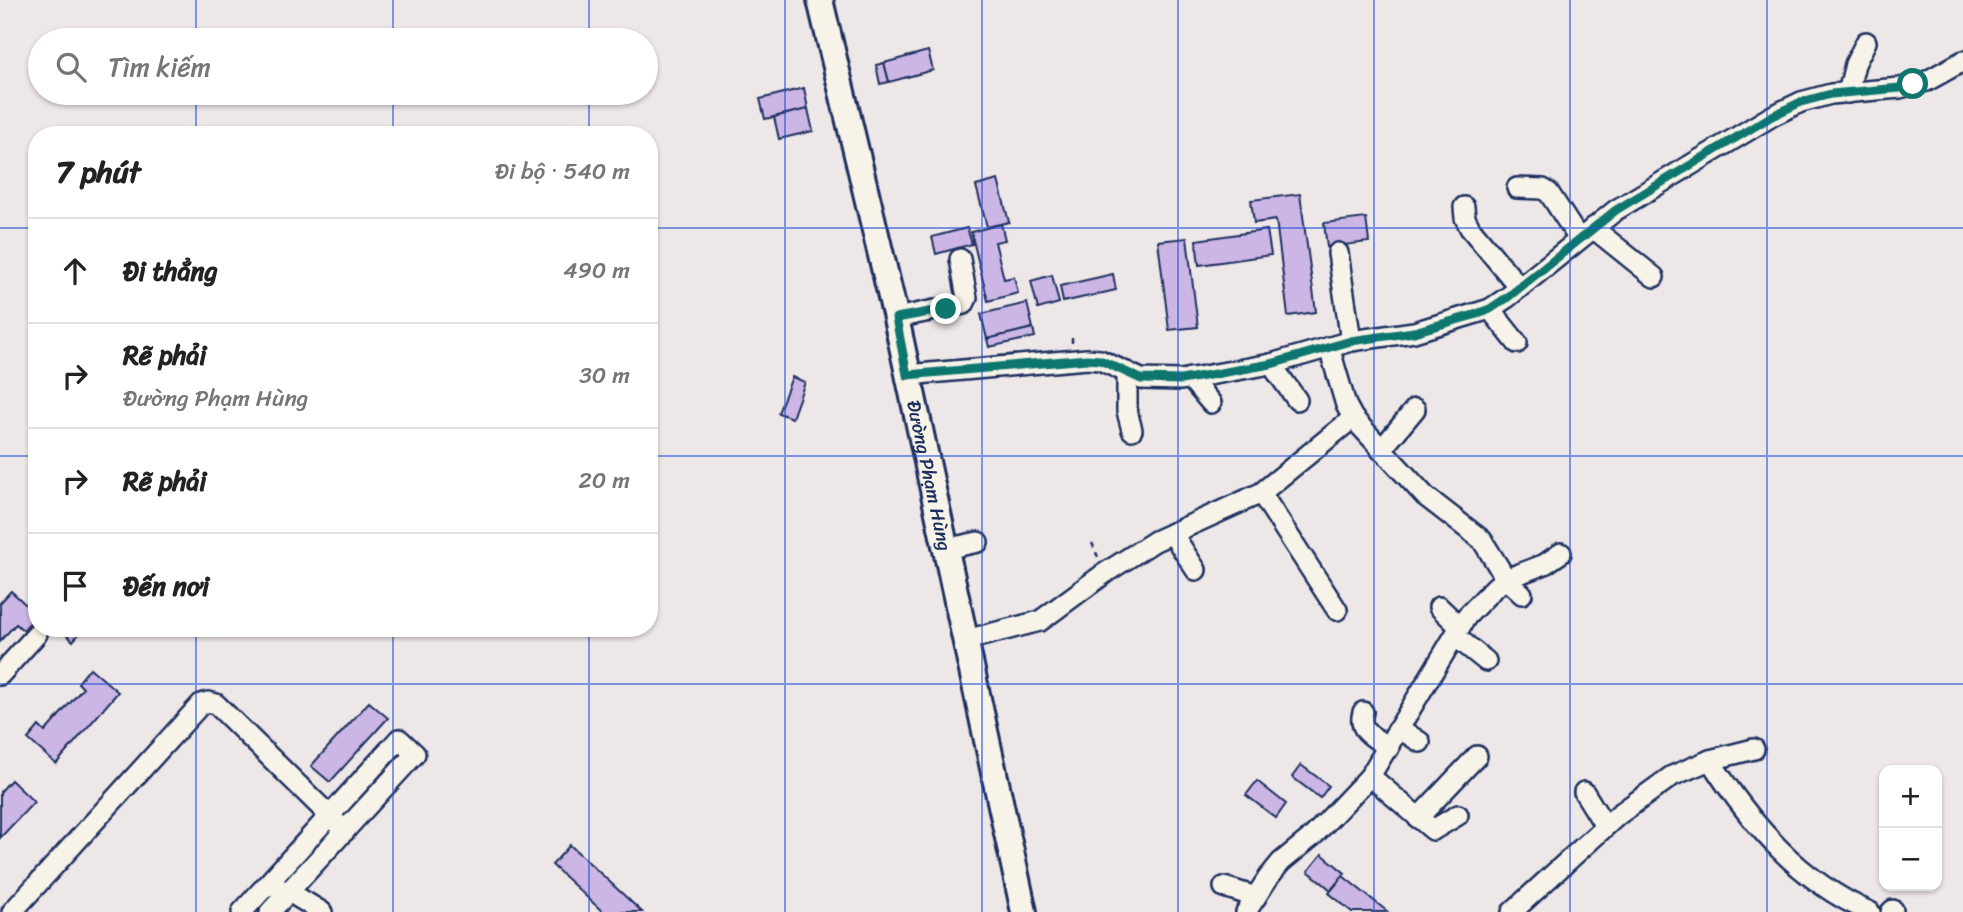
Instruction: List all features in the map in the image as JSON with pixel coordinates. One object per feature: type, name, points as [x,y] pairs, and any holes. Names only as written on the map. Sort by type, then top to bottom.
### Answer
[{"type":"main road","name":"Đường Phạm Hùng","points":[[820,0],[896,318],[1024,912]]},
{"type":"street","points":[[1849,93],[1856,64],[1866,42]]},
{"type":"street","points":[[907,375],[1045,355],[1100,360],[1141,379],[1158,381],[1271,364],[1351,341],[1414,332],[1490,309],[1616,210],[1772,116],[1801,102],[1831,94],[1900,88],[1927,80],[1962,64]]},
{"type":"street","points":[[1517,188],[1542,189],[1549,193],[1586,234],[1654,277]]},
{"type":"street","points":[[1464,207],[1465,218],[1471,228],[1519,288]]},
{"type":"street","points":[[1338,253],[1351,341]]},
{"type":"street","points":[[896,318],[964,304],[967,298],[960,259]]},
{"type":"street","points":[[1490,309],[1517,343]]},
{"type":"street","points":[[1329,347],[1346,405],[1353,418],[1425,496],[1482,540],[1506,579],[1522,594]]},
{"type":"street","points":[[1271,364],[1297,400]]},
{"type":"street","points":[[1127,372],[1127,411],[1132,430]]},
{"type":"street","points":[[1190,378],[1211,403]]},
{"type":"street","points":[[1381,450],[1415,409]]},
{"type":"street","points":[[966,640],[1040,621],[1105,573],[1172,533],[1261,493],[1353,418]]},
{"type":"street","points":[[1261,493],[1337,610]]},
{"type":"street","points":[[1172,533],[1196,570]]},
{"type":"street","points":[[945,549],[978,542]]},
{"type":"street","points":[[1224,887],[1251,904],[1281,862],[1314,835],[1328,807],[1370,776],[1466,617],[1506,579],[1545,564],[1561,553]]},
{"type":"street","points":[[1439,607],[1486,662]]},
{"type":"street","points":[[0,675],[34,637]]},
{"type":"street","points":[[12,912],[201,704],[208,702],[216,704],[345,831]]},
{"type":"street","points":[[1363,712],[1360,722],[1362,727],[1389,748]]},
{"type":"street","points":[[1400,729],[1420,742]]},
{"type":"street","points":[[242,912],[399,739],[415,754],[282,905]]},
{"type":"street","points":[[1515,911],[1605,826],[1672,776],[1710,760],[1754,749]]},
{"type":"street","points":[[1418,818],[1477,756]]},
{"type":"street","points":[[1710,760],[1750,818],[1773,844],[1813,880],[1849,903],[1870,912]]},
{"type":"street","points":[[1370,776],[1433,830],[1458,815]]},
{"type":"street","points":[[1584,792],[1605,826]]},
{"type":"street","points":[[1255,862],[1268,878]]},
{"type":"street","points":[[266,886],[282,905],[322,912]]},
{"type":"building","points":[[928,51],[933,70],[889,82],[884,63]]},
{"type":"building","points":[[884,63],[889,82],[880,84],[876,65]]},
{"type":"building","points":[[804,88],[808,109],[765,119],[760,99]]},
{"type":"building","points":[[808,109],[813,131],[779,139],[774,117]]},
{"type":"building","points":[[998,180],[1009,222],[987,227],[976,186]]},
{"type":"building","points":[[1300,194],[1316,312],[1288,316],[1276,220],[1254,223],[1251,200]]},
{"type":"building","points":[[1366,218],[1369,242],[1327,247],[1324,223]]},
{"type":"building","points":[[1001,224],[1005,240],[995,242],[1004,279],[1014,277],[1018,293],[988,301],[971,232]]},
{"type":"building","points":[[967,228],[972,244],[936,254],[932,237]]},
{"type":"building","points":[[1267,230],[1271,255],[1199,265],[1196,240]]},
{"type":"building","points":[[1187,238],[1198,327],[1169,330],[1158,241]]},
{"type":"building","points":[[1113,274],[1116,290],[1063,302],[1060,286]]},
{"type":"building","points":[[1052,275],[1059,303],[1038,309],[1031,281]]},
{"type":"building","points":[[1027,303],[1033,328],[987,339],[981,314]]},
{"type":"building","points":[[1033,328],[1035,337],[989,347],[987,339]]},
{"type":"building","points":[[792,377],[805,382],[792,418],[778,413]]},
{"type":"building","points":[[11,591],[28,607],[28,625],[23,630],[16,624],[0,641],[0,603]]},
{"type":"building","points":[[90,668],[118,692],[56,764],[28,739],[39,726],[45,732],[83,688],[78,683]]},
{"type":"building","points":[[369,702],[388,718],[330,782],[311,766]]},
{"type":"building","points":[[1301,765],[1329,786],[1320,798],[1292,777]]},
{"type":"building","points":[[11,780],[34,802],[0,838],[0,792]]},
{"type":"building","points":[[1257,781],[1286,804],[1276,818],[1246,795]]},
{"type":"building","points":[[570,845],[642,912],[603,912],[552,865]]},
{"type":"building","points":[[1322,854],[1345,873],[1331,890],[1308,871]]},
{"type":"building","points":[[1343,876],[1388,912],[1352,912],[1329,893]]},
{"type":"route","points":[[946,309],[896,318],[907,375],[1087,359],[1100,360],[1141,379],[1181,380],[1271,364],[1351,341],[1414,332],[1490,309],[1616,210],[1772,116],[1801,102],[1831,94],[1900,88],[1913,84]]}]
